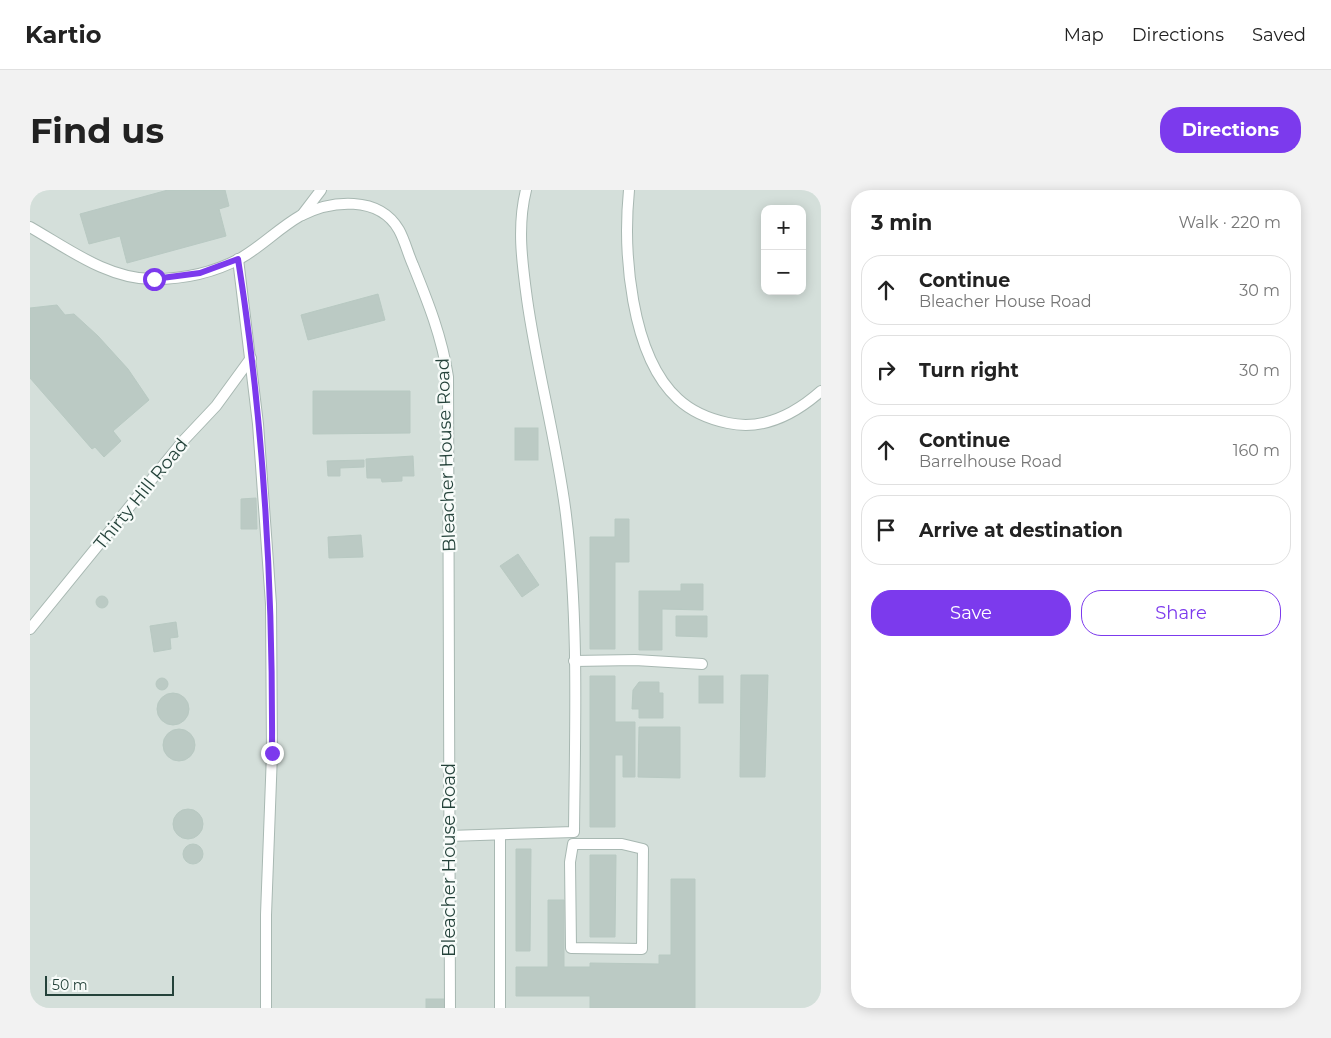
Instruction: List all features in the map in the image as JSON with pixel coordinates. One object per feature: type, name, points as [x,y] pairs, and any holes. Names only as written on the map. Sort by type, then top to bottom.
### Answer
[{"type":"lane","points":[[300,216],[322,190]]},
{"type":"lane","points":[[449,836],[574,832],[574,661],[570,566],[562,484],[532,334],[524,273],[521,220],[526,190]]},
{"type":"lane","points":[[629,190],[626,242],[629,272],[639,324],[649,353],[661,377],[677,398],[692,410],[712,420],[754,425],[773,422],[792,414],[821,391]]},
{"type":"lane","name":"Bleacher House Road","points":[[30,226],[101,266],[134,278],[154,279],[200,273],[238,259],[300,216],[328,206],[346,203],[362,204],[379,211],[398,229],[434,317],[444,350],[448,397],[450,1008]]},
{"type":"lane","points":[[238,259],[251,358],[264,498],[273,650],[272,753],[266,915],[266,1008]]},
{"type":"lane","name":"Thirty Hill Road","points":[[30,629],[183,442],[216,406],[251,358]]},
{"type":"lane","points":[[574,661],[635,660],[702,664]]},
{"type":"lane","points":[[500,835],[500,1008]]},
{"type":"lane","points":[[573,844],[622,844],[643,849],[642,949],[571,948],[570,862],[573,844]]},
{"type":"shaded area","points":[[30,190],[821,190],[821,1008],[30,1008]]},
{"type":"building","points":[[168,190],[225,190],[229,206],[219,209],[226,236],[127,263],[120,236],[89,244],[80,214]]},
{"type":"building","points":[[378,294],[385,320],[308,340],[301,315]]},
{"type":"building","points":[[57,305],[65,315],[74,314],[98,336],[128,369],[149,400],[113,431],[121,441],[104,457],[95,447],[92,449],[30,378],[30,308]]},
{"type":"building","points":[[313,391],[410,391],[410,433],[313,434]]},
{"type":"building","points":[[515,428],[538,428],[538,460],[515,460]]},
{"type":"building","points":[[413,456],[414,476],[402,476],[402,481],[382,482],[381,478],[367,478],[366,459]]},
{"type":"building","points":[[364,460],[364,467],[340,468],[340,476],[328,476],[327,461]]},
{"type":"building","points":[[256,498],[257,529],[241,529],[241,499]]},
{"type":"building","points":[[615,519],[629,519],[629,562],[615,562],[615,649],[590,649],[590,537],[615,537]]},
{"type":"building","points":[[361,535],[363,557],[329,558],[328,537]]},
{"type":"building","points":[[518,554],[539,585],[522,597],[500,566]]},
{"type":"building","points":[[681,584],[703,584],[703,610],[662,609],[662,650],[639,650],[639,591],[681,591]]},
{"type":"building","points":[[104,596],[107,597],[107,607],[100,608],[97,607],[96,600],[97,597]]},
{"type":"building","points":[[676,616],[707,616],[707,637],[676,636]]},
{"type":"building","points":[[176,622],[178,637],[170,638],[171,649],[154,652],[150,626]]},
{"type":"building","points":[[741,675],[768,675],[765,777],[740,777]]},
{"type":"building","points":[[590,676],[615,676],[615,722],[635,722],[635,777],[623,777],[623,755],[615,755],[615,827],[590,827]]},
{"type":"building","points":[[699,676],[723,676],[723,703],[699,703]]},
{"type":"building","points":[[164,678],[167,679],[167,689],[160,690],[157,689],[156,682],[157,679]]},
{"type":"building","points":[[639,682],[659,682],[659,693],[663,693],[663,718],[639,718],[639,709],[632,709],[633,690]]},
{"type":"building","points":[[173,693],[179,694],[184,698],[188,703],[188,715],[184,720],[179,724],[173,725],[167,724],[162,720],[158,715],[157,709],[158,703],[162,698],[167,694]]},
{"type":"building","points":[[639,727],[680,727],[680,778],[638,777]]},
{"type":"building","points":[[179,729],[185,730],[190,734],[194,739],[194,751],[190,756],[185,760],[179,761],[173,760],[168,756],[164,751],[163,745],[164,739],[168,734],[173,730]]},
{"type":"building","points":[[188,809],[198,814],[203,824],[198,834],[188,839],[178,834],[173,824],[178,814]]},
{"type":"building","points":[[193,844],[200,847],[203,854],[200,861],[193,864],[186,861],[183,854],[186,847]]},
{"type":"building","points":[[516,849],[531,849],[530,951],[516,951]]},
{"type":"building","points":[[590,855],[616,855],[615,937],[590,937]]},
{"type":"building","points":[[671,879],[695,879],[695,1008],[590,1008],[590,996],[516,996],[516,967],[548,967],[548,900],[564,900],[564,967],[590,967],[590,963],[659,964],[659,955],[671,955]]},
{"type":"building","points":[[426,999],[445,999],[445,1008],[426,1008]]},
{"type":"route","points":[[154,279],[200,273],[224,266],[238,259],[258,424],[264,498],[273,650],[272,753]]}]
